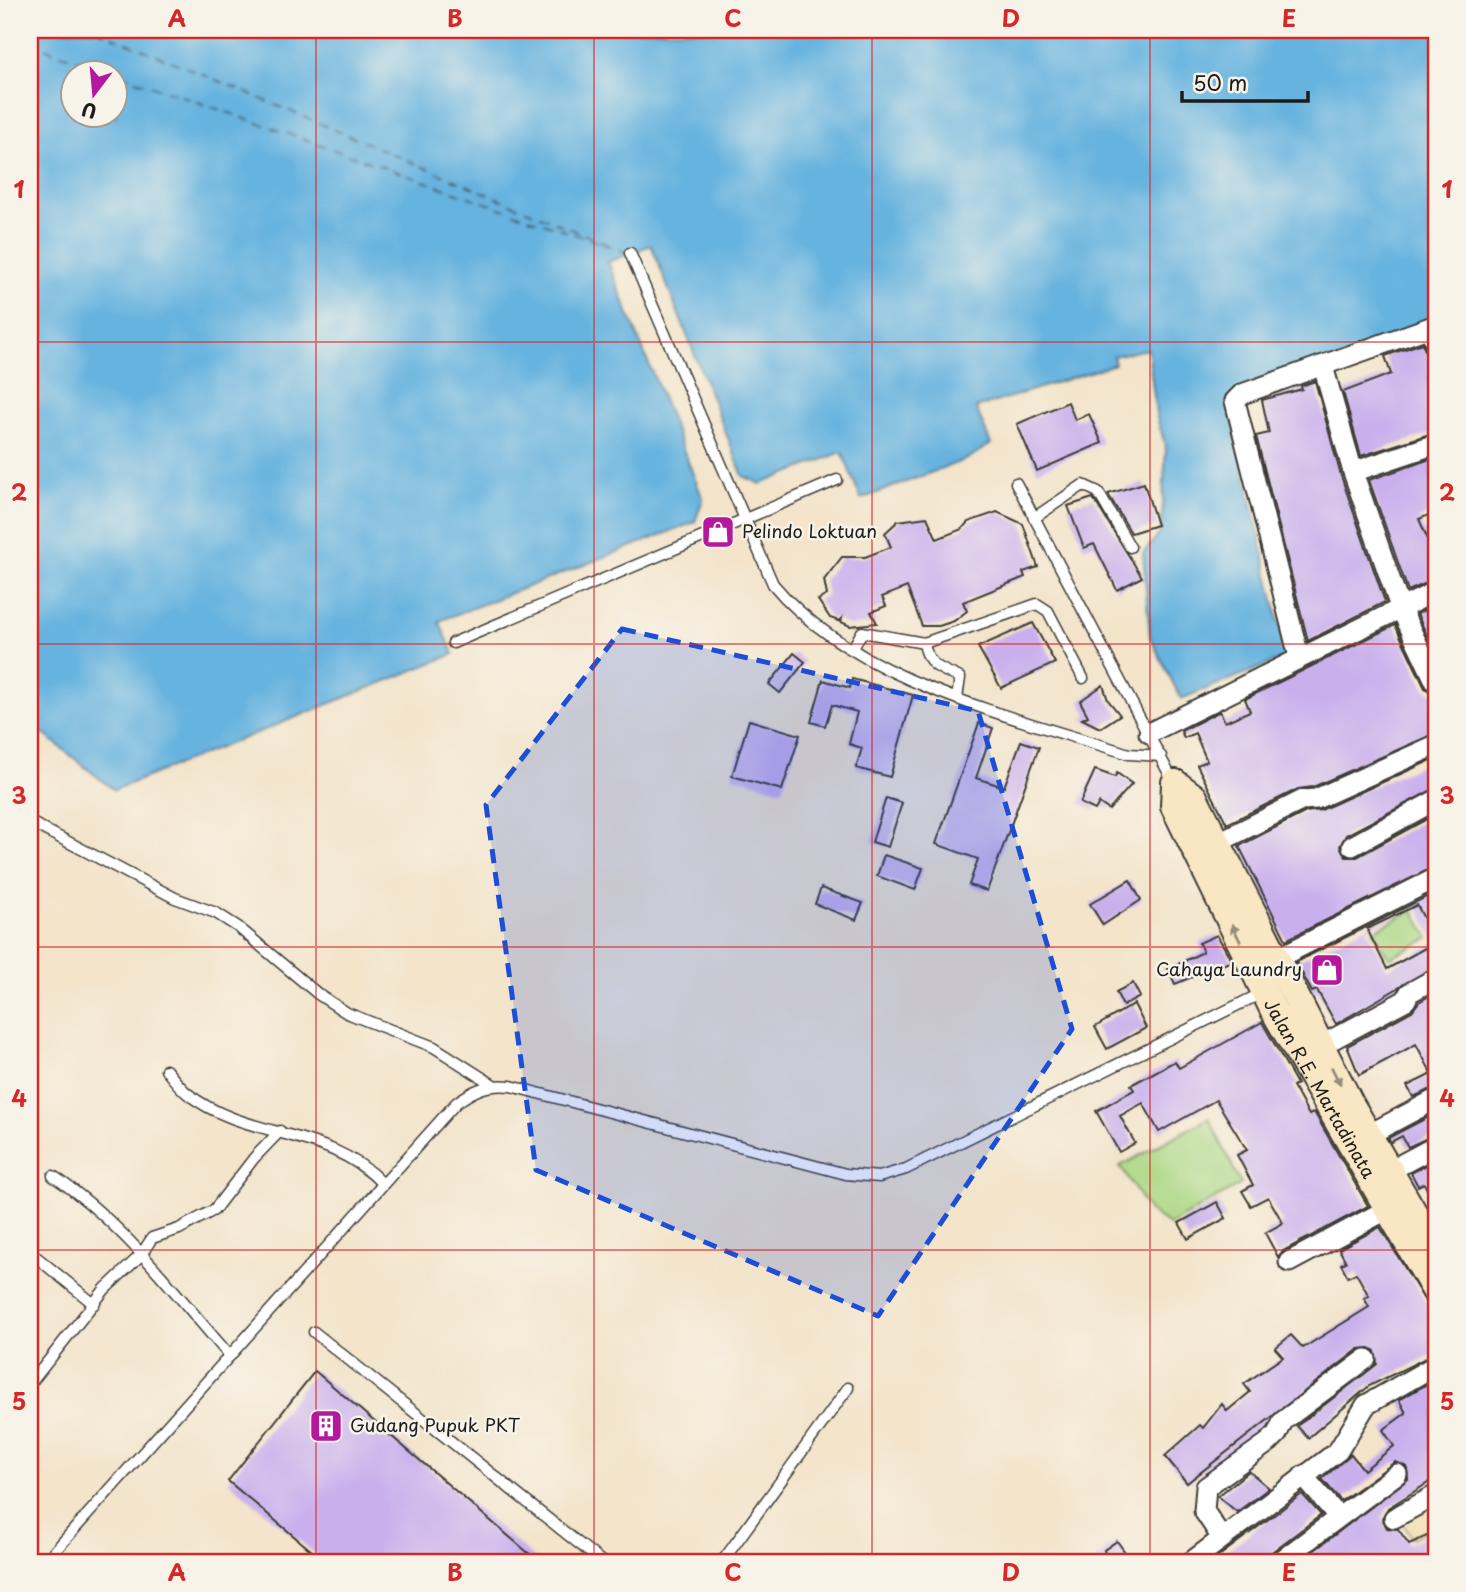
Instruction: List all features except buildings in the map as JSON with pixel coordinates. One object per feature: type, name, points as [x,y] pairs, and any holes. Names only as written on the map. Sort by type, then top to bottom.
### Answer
[{"type":"street","points":[[1299,657],[1234,405],[1241,394],[1433,326],[1436,348]]},
{"type":"street","points":[[1323,366],[1353,472],[1400,607],[1436,683]]},
{"type":"street","points":[[1353,472],[1436,444]]},
{"type":"street","points":[[1149,733],[1436,591]]},
{"type":"street","points":[[1217,843],[1303,800],[1316,799],[1436,744]]},
{"type":"street","name":"Jalan R.E. Martadinata","points":[[1181,795],[1217,843],[1276,959],[1278,999],[1320,1046],[1436,1251]]},
{"type":"street","name":"Jalan R.E. Martadinata","points":[[1181,795],[1278,999],[1388,1209],[1436,1292]]},
{"type":"street","points":[[1352,846],[1436,800]]},
{"type":"street","points":[[1276,959],[1436,878]]},
{"type":"street","points":[[1320,1046],[1406,1000],[1409,993],[1436,978]]},
{"type":"street","points":[[1368,1135],[1436,1099]]},
{"type":"street","points":[[1389,1171],[1436,1146]]},
{"type":"street","points":[[1289,1262],[1388,1209]]},
{"type":"street","points":[[1222,1538],[1204,1511],[1206,1486],[1269,1442],[1277,1434],[1283,1421],[1366,1359]]},
{"type":"street","points":[[1191,1562],[1345,1444],[1366,1405],[1436,1365]]},
{"type":"street","points":[[1279,1562],[1397,1474]]},
{"type":"street","points":[[1303,1476],[1338,1516]]},
{"type":"street","points":[[1394,1518],[1436,1495]]},
{"type":"lane","points":[[630,253],[773,584],[794,609],[853,648],[923,687],[1129,754],[1161,756]]},
{"type":"lane","points":[[453,643],[837,480]]},
{"type":"lane","points":[[1016,483],[1181,795]]},
{"type":"lane","points":[[1034,518],[1083,485],[1098,492],[1130,547]]},
{"type":"lane","points":[[853,648],[862,632],[924,643],[1037,604],[1048,611],[1083,678]]},
{"type":"lane","points":[[924,643],[927,658],[933,666],[960,678],[957,698]]},
{"type":"lane","points":[[30,822],[175,898],[216,913],[238,927],[318,994],[347,1013],[433,1047],[492,1084]]},
{"type":"lane","points":[[45,1562],[456,1103],[474,1090],[492,1084],[511,1086],[846,1174],[879,1177],[906,1169],[1278,999]]},
{"type":"lane","points":[[166,1070],[187,1094],[210,1108],[331,1146],[366,1165],[383,1184]]},
{"type":"lane","points":[[30,1384],[94,1304],[141,1255],[152,1238],[179,1229],[214,1210],[254,1158],[280,1131]]},
{"type":"lane","points":[[53,1176],[81,1194],[141,1255],[230,1356]]},
{"type":"lane","points":[[30,1252],[94,1304]]},
{"type":"lane","points":[[314,1332],[602,1562]]},
{"type":"lane","points":[[722,1562],[848,1388]]},
{"type":"highlighted area","points":[[622,629],[978,711],[1072,1029],[878,1316],[536,1170],[486,805]]},
{"type":"green space","points":[[1413,910],[1429,938],[1389,958],[1373,931]]},
{"type":"green space","points":[[1209,1118],[1241,1184],[1169,1225],[1149,1211],[1120,1166]]},
{"type":"sand","points":[[1430,1504],[1436,1514],[1436,1526],[1412,1538],[1400,1519]]},
{"type":"water","points":[[30,30],[1436,30],[1436,320],[1229,404],[1287,657],[1181,699],[1150,637],[1143,553],[1161,532],[1166,448],[1156,414],[1148,349],[1113,356],[1115,364],[976,408],[991,444],[967,459],[861,499],[842,452],[761,484],[743,476],[651,245],[608,262],[703,499],[695,522],[439,621],[454,654],[114,790],[30,723]]},
{"type":"ferry route","points":[[97,30],[612,246]]},
{"type":"ferry route","points":[[30,43],[626,252]]},
{"type":"place","name":"Pelindo Loktuan","points":[[718,532]]},
{"type":"place","name":"Cahaya Laundry","points":[[1327,970]]},
{"type":"place","name":"Gudang Pupuk PKT","points":[[326,1426]]}]
